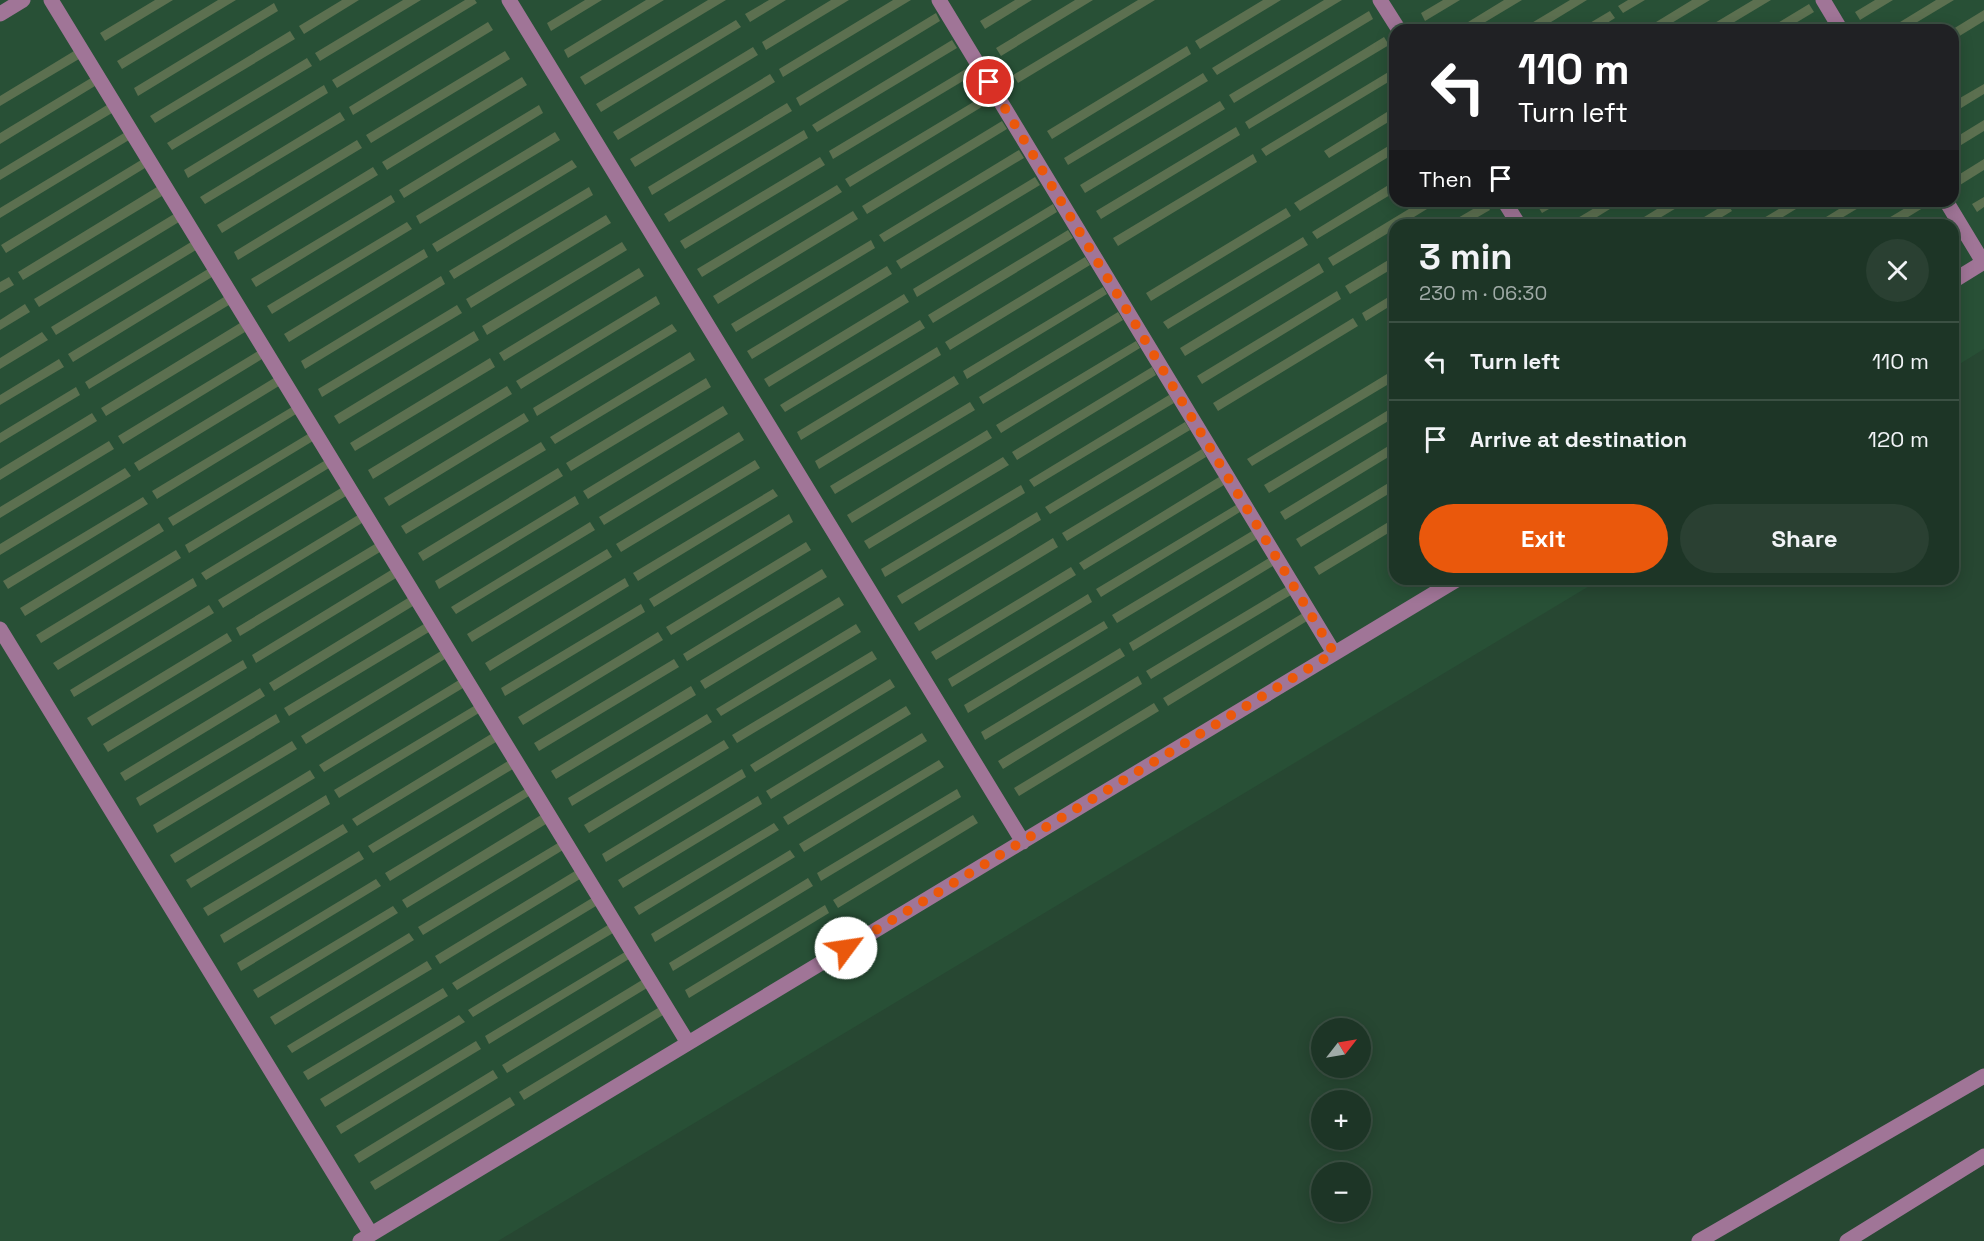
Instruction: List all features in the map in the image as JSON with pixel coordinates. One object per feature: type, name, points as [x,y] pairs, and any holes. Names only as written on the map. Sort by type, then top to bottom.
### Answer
[{"type":"lane","points":[[0,14],[23,0]]},
{"type":"lane","points":[[51,0],[688,1043]]},
{"type":"lane","points":[[509,0],[1023,842]]},
{"type":"lane","points":[[939,0],[1334,653]]},
{"type":"lane","points":[[1380,0],[1395,24]]},
{"type":"lane","points":[[1822,0],[1837,24]]},
{"type":"lane","points":[[1959,222],[1984,262],[1959,277]]},
{"type":"lane","points":[[0,629],[366,1238],[1448,585]]},
{"type":"lane","points":[[1699,1241],[1984,1076]]},
{"type":"lane","points":[[1847,1241],[1984,1156]]},
{"type":"shaded area","points":[[0,0],[1984,0],[1984,349],[1959,364],[1959,219],[1389,219],[1389,585],[1591,585],[498,1241],[0,1241]]},
{"type":"building","points":[[155,0],[173,0],[105,41],[100,33]]},
{"type":"building","points":[[218,0],[236,0],[122,69],[117,61]]},
{"type":"building","points":[[342,0],[359,0],[304,34],[299,26]]},
{"type":"building","points":[[403,0],[421,0],[320,61],[315,53]]},
{"type":"building","points":[[465,0],[475,0],[477,3],[337,88],[332,80]]},
{"type":"building","points":[[585,0],[602,0],[551,31],[547,23]]},
{"type":"building","points":[[646,0],[664,0],[568,58],[564,50]]},
{"type":"building","points":[[708,0],[726,0],[585,85],[580,77]]},
{"type":"building","points":[[769,0],[786,0],[750,22],[745,14]]},
{"type":"building","points":[[831,0],[849,0],[766,50],[762,42]]},
{"type":"building","points":[[893,0],[911,0],[783,77],[779,69]]},
{"type":"building","points":[[1015,0],[1032,0],[985,29],[980,21]]},
{"type":"building","points":[[1075,0],[1093,0],[1001,56],[996,48]]},
{"type":"building","points":[[1138,0],[1155,0],[1018,83],[1013,75]]},
{"type":"building","points":[[1263,0],[1281,0],[1200,49],[1195,41]]},
{"type":"building","points":[[1324,0],[1342,0],[1217,75],[1212,68]]},
{"type":"building","points":[[1443,0],[1460,0],[1425,21],[1421,13]]},
{"type":"building","points":[[1504,0],[1522,0],[1482,24],[1465,24]]},
{"type":"building","points":[[1570,0],[1587,0],[1548,24],[1530,24]]},
{"type":"building","points":[[1628,0],[1645,0],[1623,13],[1618,6]]},
{"type":"building","points":[[1692,0],[1710,0],[1670,24],[1653,24]]},
{"type":"building","points":[[1753,0],[1771,0],[1731,24],[1713,24]]},
{"type":"building","points":[[1875,0],[1893,0],[1860,20],[1855,12]]},
{"type":"building","points":[[1936,0],[1954,0],[1914,24],[1897,24]]},
{"type":"building","points":[[274,3],[278,11],[138,96],[134,88]]},
{"type":"building","points":[[1809,4],[1814,12],[1794,24],[1776,24]]},
{"type":"building","points":[[1984,10],[1984,21],[1959,36],[1959,25]]},
{"type":"building","points":[[1369,11],[1373,19],[1234,103],[1229,95]]},
{"type":"building","points":[[1610,11],[1615,18],[1606,24],[1588,24]]},
{"type":"building","points":[[936,13],[940,21],[800,106],[796,98]]},
{"type":"building","points":[[736,20],[741,27],[601,112],[596,104]]},
{"type":"building","points":[[488,22],[493,30],[353,115],[349,107]]},
{"type":"building","points":[[290,31],[295,39],[155,123],[150,116]]},
{"type":"building","points":[[1384,37],[1389,45],[1249,129],[1245,122]]},
{"type":"building","points":[[952,40],[957,48],[817,132],[812,125]]},
{"type":"building","points":[[1187,46],[1191,54],[1052,139],[1047,131]]},
{"type":"building","points":[[753,47],[758,55],[618,140],[613,132]]},
{"type":"building","points":[[74,51],[79,59],[0,106],[0,96]]},
{"type":"building","points":[[505,51],[510,59],[371,143],[366,135]]},
{"type":"building","points":[[307,58],[312,66],[172,150],[167,143]]},
{"type":"building","points":[[969,67],[973,75],[833,159],[829,151]]},
{"type":"building","points":[[1389,72],[1389,82],[1266,156],[1261,149]]},
{"type":"building","points":[[1203,73],[1208,81],[1068,165],[1064,158]]},
{"type":"building","points":[[770,74],[775,82],[635,167],[630,159]]},
{"type":"building","points":[[522,77],[527,85],[387,170],[382,162]]},
{"type":"building","points":[[91,78],[95,86],[0,144],[0,133]]},
{"type":"building","points":[[1984,84],[1984,94],[1959,109],[1959,99]]},
{"type":"building","points":[[324,85],[328,93],[188,178],[184,170]]},
{"type":"building","points":[[985,95],[990,102],[850,187],[845,179]]},
{"type":"building","points":[[1220,101],[1225,109],[1085,193],[1080,185]]},
{"type":"building","points":[[787,103],[792,111],[652,195],[648,187]]},
{"type":"building","points":[[107,105],[112,113],[0,180],[0,170]]},
{"type":"building","points":[[539,105],[543,113],[404,198],[399,190]]},
{"type":"building","points":[[1389,111],[1389,122],[1329,158],[1324,151]]},
{"type":"building","points":[[340,112],[345,120],[205,204],[200,197]]},
{"type":"building","points":[[1984,120],[1984,131],[1959,146],[1959,135]]},
{"type":"building","points":[[1002,121],[1007,129],[867,214],[862,206]]},
{"type":"building","points":[[1236,127],[1240,135],[1101,219],[1096,211]]},
{"type":"building","points":[[804,130],[808,138],[669,222],[664,214]]},
{"type":"building","points":[[555,132],[560,140],[420,224],[416,216]]},
{"type":"building","points":[[124,133],[129,140],[0,218],[0,208]]},
{"type":"building","points":[[357,140],[362,148],[222,233],[217,225]]},
{"type":"building","points":[[1389,146],[1389,157],[1300,211],[1294,203]]},
{"type":"building","points":[[1019,150],[1024,158],[884,242],[879,235]]},
{"type":"building","points":[[1253,154],[1257,162],[1118,246],[1113,238]]},
{"type":"building","points":[[820,157],[825,165],[685,249],[680,241]]},
{"type":"building","points":[[1984,159],[1984,170],[1960,185],[1959,175]]},
{"type":"building","points":[[141,160],[145,168],[6,253],[1,245]]},
{"type":"building","points":[[572,160],[577,167],[437,252],[432,244]]},
{"type":"building","points":[[373,167],[378,175],[238,260],[234,252]]},
{"type":"building","points":[[1035,177],[1040,185],[901,269],[896,261]]},
{"type":"building","points":[[837,185],[842,192],[702,277],[697,269]]},
{"type":"building","points":[[1389,185],[1389,196],[1317,239],[1312,232]]},
{"type":"building","points":[[157,187],[162,196],[23,280],[18,272]]},
{"type":"building","points":[[589,187],[593,195],[454,279],[449,271]]},
{"type":"building","points":[[391,195],[395,202],[256,287],[251,279]]},
{"type":"building","points":[[1984,197],[1984,207],[1977,212],[1972,204]]},
{"type":"building","points":[[1053,204],[1057,212],[917,297],[913,289]]},
{"type":"building","points":[[1412,207],[1430,207],[1411,219],[1392,219]]},
{"type":"building","points":[[1477,207],[1488,207],[1490,210],[1474,219],[1456,219]]},
{"type":"building","points":[[1538,207],[1552,207],[1542,213]]},
{"type":"building","points":[[1596,207],[1613,207],[1594,219],[1576,219]]},
{"type":"building","points":[[1660,207],[1678,207],[1658,219],[1641,219]]},
{"type":"building","points":[[1720,207],[1730,207],[1732,211],[1719,219],[1701,219]]},
{"type":"building","points":[[1782,207],[1799,207],[1780,219],[1762,219]]},
{"type":"building","points":[[1842,207],[1860,207],[1840,219],[1823,219]]},
{"type":"building","points":[[1907,207],[1924,207],[1905,219],[1887,219]]},
{"type":"building","points":[[1286,208],[1291,216],[1151,301],[1146,293]]},
{"type":"building","points":[[853,211],[858,219],[718,304],[713,296]]},
{"type":"building","points":[[174,214],[179,222],[39,307],[34,299]]},
{"type":"building","points":[[606,215],[611,223],[471,308],[466,299]]},
{"type":"building","points":[[1389,221],[1389,233],[1333,266],[1328,258]]},
{"type":"building","points":[[407,222],[412,229],[272,314],[267,306]]},
{"type":"building","points":[[1068,230],[1073,238],[933,323],[928,315]]},
{"type":"building","points":[[1303,237],[1308,245],[1168,329],[1163,322]]},
{"type":"building","points":[[871,240],[875,248],[736,332],[731,324]]},
{"type":"building","points":[[191,242],[196,250],[56,335],[51,327]]},
{"type":"building","points":[[622,242],[627,250],[487,335],[482,326]]},
{"type":"building","points":[[424,249],[428,257],[289,342],[284,334]]},
{"type":"building","points":[[1085,257],[1090,265],[950,350],[945,342]]},
{"type":"building","points":[[1389,260],[1389,271],[1350,294],[1345,286]]},
{"type":"building","points":[[1319,263],[1324,272],[1185,356],[1180,348]]},
{"type":"building","points":[[887,266],[892,274],[752,359],[747,351]]},
{"type":"building","points":[[639,268],[644,276],[504,361],[499,353]]},
{"type":"building","points":[[208,269],[212,277],[73,362],[68,354]]},
{"type":"building","points":[[441,276],[445,284],[305,369],[301,361]]},
{"type":"building","points":[[9,277],[14,285],[0,293],[0,282]]},
{"type":"building","points":[[1103,287],[1107,294],[967,379],[963,371]]},
{"type":"building","points":[[1337,291],[1341,299],[1202,384],[1197,376]]},
{"type":"building","points":[[904,294],[909,302],[769,387],[764,379]]},
{"type":"building","points":[[656,296],[660,304],[521,389],[516,381]]},
{"type":"building","points":[[224,297],[229,305],[89,389],[85,382]]},
{"type":"building","points":[[1389,297],[1389,307],[1366,321],[1362,313]]},
{"type":"building","points":[[25,304],[30,312],[0,330],[0,320]]},
{"type":"building","points":[[457,305],[462,313],[322,397],[318,389]]},
{"type":"building","points":[[1118,312],[1123,320],[983,404],[979,397]]},
{"type":"building","points":[[1353,318],[1358,326],[1218,411],[1213,403]]},
{"type":"building","points":[[920,320],[925,328],[785,412],[780,405]]},
{"type":"building","points":[[240,323],[245,332],[106,416],[101,408]]},
{"type":"building","points":[[672,324],[677,331],[537,416],[533,408]]},
{"type":"building","points":[[474,331],[479,340],[339,424],[334,416]]},
{"type":"building","points":[[42,332],[48,340],[0,369],[0,358]]},
{"type":"building","points":[[1136,341],[1140,348],[1001,433],[996,425]]},
{"type":"building","points":[[937,347],[941,355],[801,440],[797,432]]},
{"type":"building","points":[[258,351],[262,359],[123,444],[118,436]]},
{"type":"building","points":[[690,352],[695,360],[555,444],[550,437]]},
{"type":"building","points":[[490,358],[495,367],[355,451],[350,443]]},
{"type":"building","points":[[59,359],[64,367],[0,405],[0,395]]},
{"type":"building","points":[[1152,367],[1156,375],[1017,460],[1012,452]]},
{"type":"building","points":[[1387,374],[1389,377],[1389,384],[1252,466],[1247,459]]},
{"type":"building","points":[[954,376],[959,384],[819,469],[815,461]]},
{"type":"building","points":[[274,378],[279,386],[139,471],[134,463]]},
{"type":"building","points":[[706,378],[711,387],[571,471],[566,463]]},
{"type":"building","points":[[507,386],[512,394],[373,479],[368,470]]},
{"type":"building","points":[[76,387],[80,395],[0,443],[0,433]]},
{"type":"building","points":[[1169,395],[1174,403],[1034,487],[1029,480]]},
{"type":"building","points":[[970,402],[975,410],[835,494],[830,486]]},
{"type":"building","points":[[723,406],[728,414],[588,499],[583,491]]},
{"type":"building","points":[[292,407],[296,414],[157,499],[152,491]]},
{"type":"building","points":[[1389,410],[1389,421],[1269,493],[1264,485]]},
{"type":"building","points":[[92,413],[97,421],[0,480],[0,469]]},
{"type":"building","points":[[524,413],[529,421],[389,506],[384,498]]},
{"type":"building","points":[[1185,422],[1190,430],[1050,514],[1045,507]]},
{"type":"building","points":[[987,430],[992,438],[852,523],[847,515]]},
{"type":"building","points":[[739,432],[744,440],[604,525],[599,517]]},
{"type":"building","points":[[308,434],[313,441],[173,526],[168,518]]},
{"type":"building","points":[[109,441],[114,449],[0,518],[0,507]]},
{"type":"building","points":[[541,442],[546,450],[406,534],[401,526]]},
{"type":"building","points":[[1389,446],[1389,457],[1285,520],[1280,512]]},
{"type":"building","points":[[1202,449],[1206,457],[1067,541],[1062,533]]},
{"type":"building","points":[[1003,457],[1009,465],[869,549],[864,541]]},
{"type":"building","points":[[755,460],[760,468],[621,552],[616,544]]},
{"type":"building","points":[[324,461],[329,468],[189,553],[185,545]]},
{"type":"building","points":[[125,468],[131,476],[0,555],[0,544]]},
{"type":"building","points":[[558,468],[563,476],[423,561],[418,553]]},
{"type":"building","points":[[1219,477],[1224,485],[1084,570],[1079,563]]},
{"type":"building","points":[[1389,483],[1389,494],[1301,547],[1296,539]]},
{"type":"building","points":[[1021,485],[1025,493],[885,577],[881,569]]},
{"type":"building","points":[[341,488],[346,496],[206,580],[201,573]]},
{"type":"building","points":[[773,489],[778,496],[638,581],[633,573]]},
{"type":"building","points":[[575,496],[579,504],[439,589],[435,581]]},
{"type":"building","points":[[143,497],[148,504],[8,589],[3,581]]},
{"type":"building","points":[[1236,505],[1240,512],[1101,597],[1096,589]]},
{"type":"building","points":[[1037,512],[1041,520],[902,604],[897,596]]},
{"type":"building","points":[[789,514],[793,522],[654,607],[649,599]]},
{"type":"building","points":[[358,515],[362,523],[223,608],[218,600]]},
{"type":"building","points":[[590,522],[595,530],[456,614],[451,607]]},
{"type":"building","points":[[1389,522],[1389,533],[1319,575],[1314,567]]},
{"type":"building","points":[[159,523],[164,531],[25,616],[20,608]]},
{"type":"building","points":[[1252,531],[1257,539],[1117,623],[1112,615]]},
{"type":"building","points":[[1053,538],[1058,547],[919,631],[914,623]]},
{"type":"building","points":[[806,542],[811,550],[671,635],[666,627]]},
{"type":"building","points":[[375,544],[380,552],[240,636],[236,628]]},
{"type":"building","points":[[607,549],[612,557],[472,642],[467,634]]},
{"type":"building","points":[[176,550],[181,558],[41,643],[36,635]]},
{"type":"building","points":[[1269,558],[1273,566],[1133,651],[1129,643]]},
{"type":"building","points":[[1071,567],[1076,575],[936,660],[931,652]]},
{"type":"building","points":[[822,569],[827,577],[687,661],[683,654]]},
{"type":"building","points":[[391,570],[396,578],[256,663],[252,655]]},
{"type":"building","points":[[193,578],[197,586],[58,670],[53,663]]},
{"type":"building","points":[[625,578],[629,586],[490,671],[485,663]]},
{"type":"building","points":[[1286,587],[1291,595],[1151,679],[1146,671]]},
{"type":"building","points":[[1088,594],[1092,602],[952,687],[948,679]]},
{"type":"building","points":[[839,597],[844,605],[705,689],[700,681]]},
{"type":"building","points":[[408,598],[413,606],[274,691],[269,683]]},
{"type":"building","points":[[641,604],[645,612],[505,696],[501,688]]},
{"type":"building","points":[[209,605],[214,613],[74,697],[70,690]]},
{"type":"building","points":[[1303,613],[1307,621],[1168,706],[1163,698]]},
{"type":"building","points":[[1104,621],[1108,628],[968,713],[964,705]]},
{"type":"building","points":[[424,624],[429,632],[289,716],[284,708]]},
{"type":"building","points":[[856,624],[861,632],[721,716],[716,709]]},
{"type":"building","points":[[658,632],[663,640],[523,725],[518,717]]},
{"type":"building","points":[[227,633],[232,641],[92,726],[87,718]]},
{"type":"building","points":[[1120,648],[1125,656],[985,740],[981,732]]},
{"type":"building","points":[[441,651],[445,659],[306,744],[301,736]]},
{"type":"building","points":[[872,651],[877,659],[737,743],[732,735]]},
{"type":"building","points":[[674,659],[679,667],[539,751],[534,743]]},
{"type":"building","points":[[243,660],[247,668],[108,752],[103,744]]},
{"type":"building","points":[[1138,676],[1142,684],[1003,769],[998,761]]},
{"type":"building","points":[[890,679],[895,687],[755,772],[750,765]]},
{"type":"building","points":[[459,680],[463,688],[324,772],[319,765]]},
{"type":"building","points":[[691,686],[696,695],[556,779],[551,771]]},
{"type":"building","points":[[260,688],[265,696],[125,781],[120,773]]},
{"type":"building","points":[[1154,703],[1159,711],[1019,796],[1014,788]]},
{"type":"building","points":[[474,706],[479,713],[339,798],[334,790]]},
{"type":"building","points":[[906,706],[911,714],[771,799],[766,791]]},
{"type":"building","points":[[276,714],[280,722],[140,806],[136,798]]},
{"type":"building","points":[[707,714],[712,722],[572,806],[568,798]]},
{"type":"building","points":[[922,733],[927,741],[788,825],[783,817]]},
{"type":"building","points":[[491,734],[496,742],[357,826],[352,819]]},
{"type":"building","points":[[724,740],[729,748],[589,833],[584,825]]},
{"type":"building","points":[[292,741],[297,749],[157,833],[153,825]]},
{"type":"building","points":[[939,760],[944,767],[804,852],[799,844]]},
{"type":"building","points":[[508,761],[513,769],[373,853],[368,846]]},
{"type":"building","points":[[742,769],[746,777],[606,862],[602,854]]},
{"type":"building","points":[[310,770],[315,778],[175,863],[170,855]]},
{"type":"building","points":[[525,789],[529,796],[390,881],[385,873]]},
{"type":"building","points":[[957,789],[961,797],[821,881],[817,873]]},
{"type":"building","points":[[326,795],[330,804],[191,888],[186,880]]},
{"type":"building","points":[[758,796],[762,804],[623,888],[618,880]]},
{"type":"building","points":[[541,815],[546,824],[407,908],[402,900]]},
{"type":"building","points":[[973,815],[978,823],[838,908],[833,900]]},
{"type":"building","points":[[774,823],[779,830],[639,915],[634,907]]},
{"type":"building","points":[[343,824],[348,832],[208,916],[203,908]]},
{"type":"building","points":[[558,843],[563,850],[423,935],[418,927]]},
{"type":"building","points":[[790,850],[795,857],[655,942],[651,934]]},
{"type":"building","points":[[359,851],[364,859],[224,943],[220,935]]},
{"type":"building","points":[[575,871],[580,879],[440,964],[435,956]]},
{"type":"building","points":[[808,878],[813,886],[673,971],[669,963]]},
{"type":"building","points":[[376,879],[381,886],[241,971],[237,963]]},
{"type":"building","points":[[592,898],[596,906],[457,990],[452,983]]},
{"type":"building","points":[[825,905],[829,913],[689,998],[685,990]]},
{"type":"building","points":[[393,906],[398,913],[258,998],[253,990]]},
{"type":"building","points":[[608,925],[613,933],[473,1017],[468,1010]]},
{"type":"building","points":[[409,933],[414,940],[275,1025],[270,1017]]},
{"type":"building","points":[[625,952],[629,959],[489,1044],[485,1036]]},
{"type":"building","points":[[427,961],[432,969],[292,1053],[287,1046]]},
{"type":"building","points":[[642,980],[647,988],[507,1073],[502,1065]]},
{"type":"building","points":[[443,988],[448,996],[308,1080],[303,1072]]},
{"type":"building","points":[[658,1008],[663,1015],[524,1100],[519,1092]]},
{"type":"building","points":[[459,1015],[465,1022],[325,1107],[320,1099]]},
{"type":"building","points":[[476,1041],[481,1049],[341,1134],[336,1126]]},
{"type":"building","points":[[493,1070],[498,1078],[359,1163],[354,1155]]},
{"type":"building","points":[[510,1097],[515,1105],[375,1190],[370,1182]]},
{"type":"route","points":[[846,948],[1334,653],[989,82]]}]
